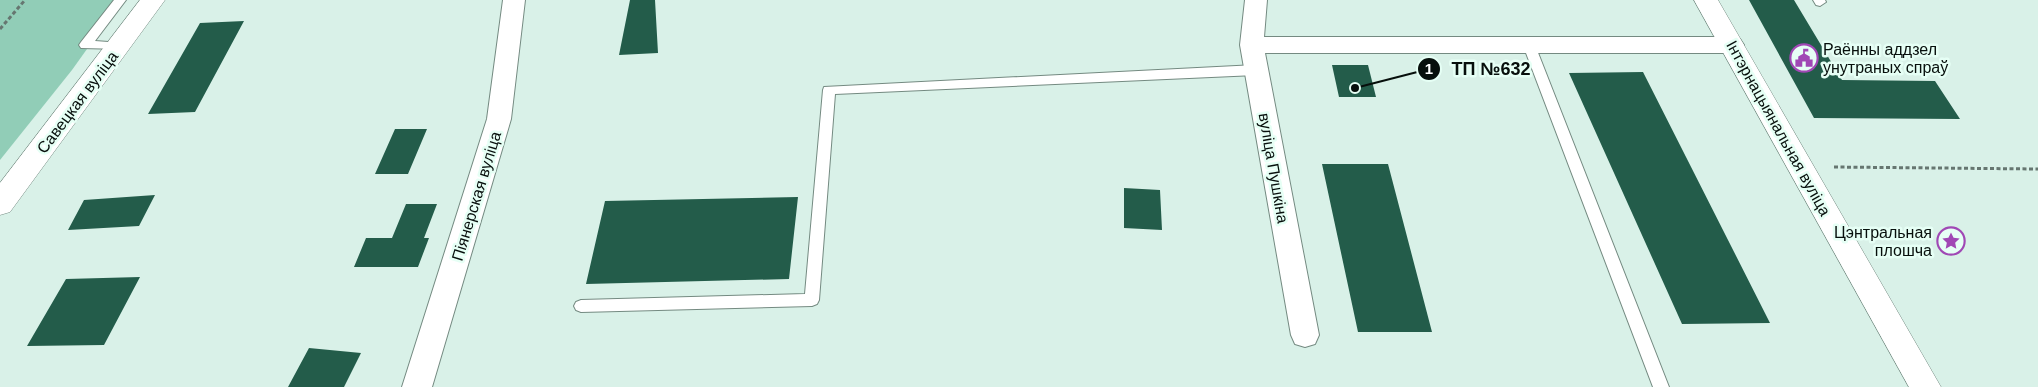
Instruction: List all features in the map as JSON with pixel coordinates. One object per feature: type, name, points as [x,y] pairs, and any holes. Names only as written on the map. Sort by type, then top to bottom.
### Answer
[{"type":"street","name":"Савецкая вуліца","points":[[0,204],[153,0]]},
{"type":"street","name":"Піянерская вуліца","points":[[417,387],[499,119],[514,0]]},
{"type":"street","name":"вуліца Пушкіна","points":[[1256,0],[1252,45],[1305,334]]},
{"type":"street","name":"Інтэрнацыянальная вуліца","points":[[1706,0],[1925,387]]},
{"type":"street","points":[[1252,45],[1732,45]]},
{"type":"lane","points":[[118,46],[86,45],[120,0]]},
{"type":"lane","points":[[1529,45],[1661,387]]},
{"type":"lane","points":[[581,306],[812,300],[829,90],[1256,70]]},
{"type":"path","points":[[0,29],[25,0]]},
{"type":"path","points":[[1800,166],[2038,169]]},
{"type":"green space","points":[[0,0],[122,0],[72,70],[0,160]]},
{"type":"building","points":[[630,0],[655,0],[658,53],[619,55]]},
{"type":"building","name":"Раённы аддзел унутраных спраў","points":[[1749,0],[1794,0],[1842,80],[1935,81],[1960,119],[1814,118]]},
{"type":"building","points":[[244,21],[195,112],[148,114],[200,23]]},
{"type":"building","points":[[1332,65],[1368,65],[1376,97],[1339,97]]},
{"type":"building","points":[[1643,72],[1770,323],[1682,324],[1569,73]]},
{"type":"building","points":[[395,129],[427,129],[408,174],[375,174]]},
{"type":"building","points":[[1322,164],[1388,164],[1432,332],[1358,332]]},
{"type":"building","points":[[1124,188],[1160,190],[1162,230],[1124,228]]},
{"type":"building","points":[[155,195],[139,226],[68,230],[84,200]]},
{"type":"building","points":[[798,197],[789,279],[586,284],[605,201]]},
{"type":"building","points":[[406,204],[437,204],[424,238],[429,238],[418,267],[354,267],[366,238],[392,238]]},
{"type":"building","points":[[140,277],[104,345],[27,346],[66,279]]},
{"type":"building","points":[[309,348],[361,353],[344,387],[288,387]]},
{"type":"place","name":"Раённы аддзел унутраных спраў","points":[[1804,58]]},
{"type":"place","name":"ТП №632","points":[[1355,88]]},
{"type":"place","name":"Цэнтральная плошча","points":[[1951,241]]}]
